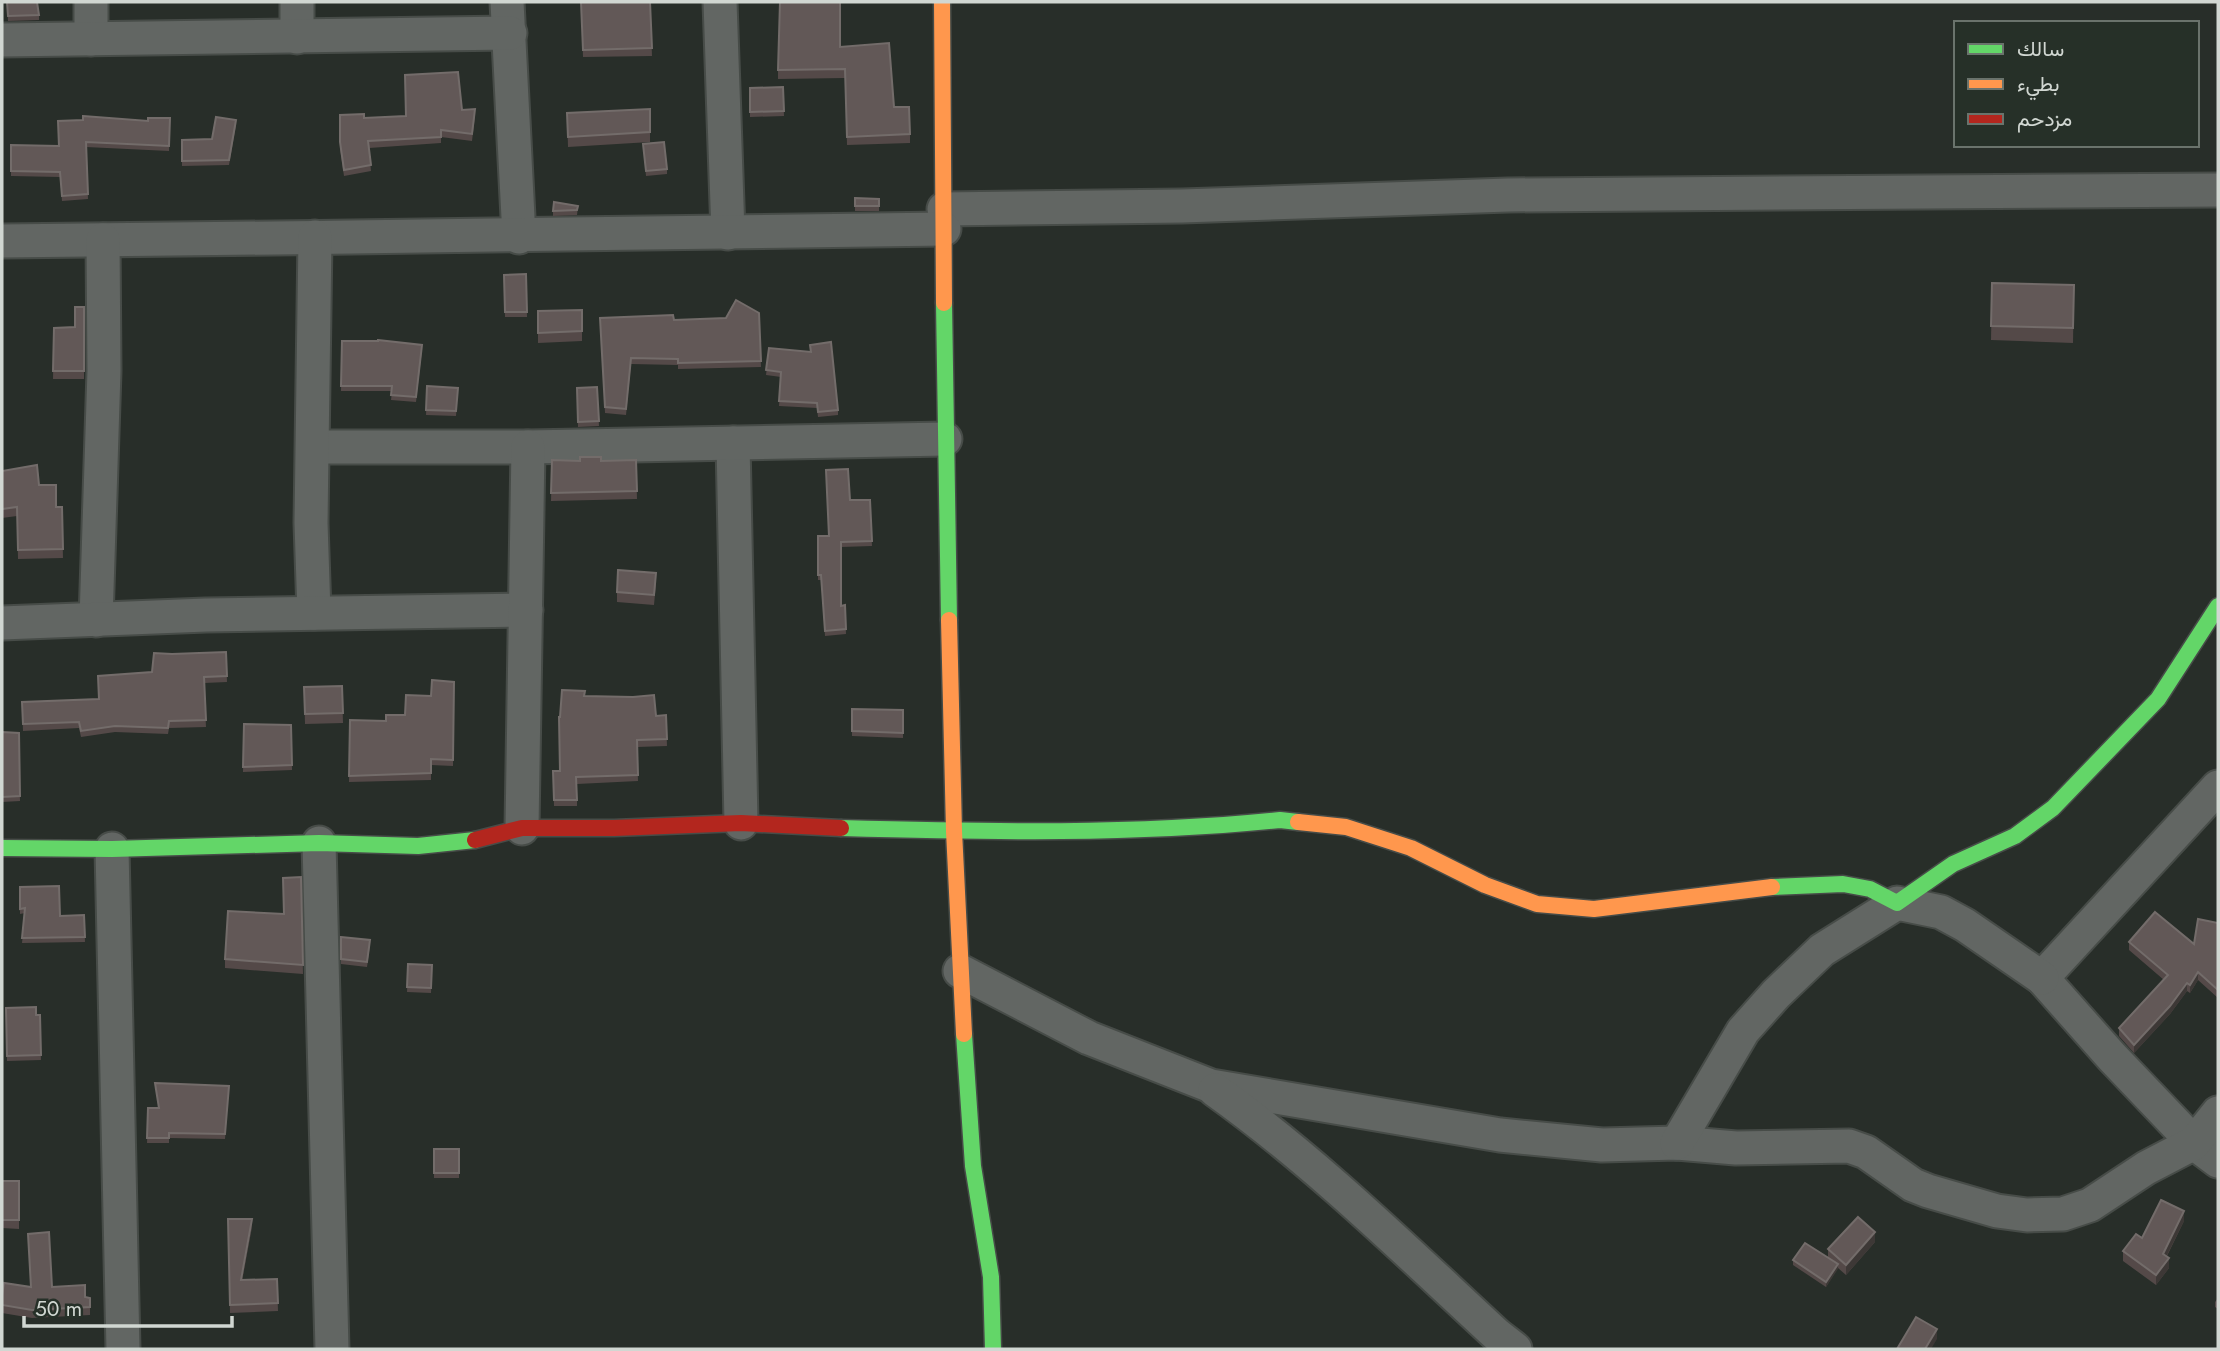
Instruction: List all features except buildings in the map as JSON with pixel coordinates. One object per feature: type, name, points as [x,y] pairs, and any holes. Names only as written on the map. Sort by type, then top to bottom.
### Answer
[{"type":"street","points":[[90,2],[91,38]]},
{"type":"street","points":[[297,2],[297,37]]},
{"type":"street","points":[[720,2],[727,233]]},
{"type":"street","points":[[942,2],[945,439],[954,831],[973,1166],[991,1277],[993,1349]]},
{"type":"street","points":[[2,40],[297,37],[508,18],[519,237]]},
{"type":"street","points":[[2,241],[727,233],[1182,206],[1508,195],[2218,190]]},
{"type":"street","points":[[314,613],[311,523],[315,237]]},
{"type":"street","points":[[96,620],[104,371],[103,240]]},
{"type":"street","points":[[313,447],[528,447],[945,439]]},
{"type":"street","points":[[733,443],[741,823]]},
{"type":"street","points":[[522,828],[528,447]]},
{"type":"street","points":[[1676,1143],[1743,1031],[1776,994],[1822,950],[1953,864],[2015,836],[2053,808],[2158,699],[2218,606]]},
{"type":"street","points":[[2,623],[314,613],[526,610]]},
{"type":"street","points":[[2042,978],[2218,787]]},
{"type":"street","points":[[2,848],[112,849],[319,844],[418,846],[476,840],[522,828],[741,823],[954,831],[1133,831],[1280,820],[1346,827],[1372,835],[1411,848],[1485,885],[1537,904],[1594,909],[1789,885],[1843,884],[1870,889],[1897,902],[1941,912],[1965,925],[2042,978],[2112,1057],[2206,1152]]},
{"type":"street","points":[[319,844],[332,1349]]},
{"type":"street","points":[[112,849],[123,1349]]},
{"type":"street","points":[[960,971],[1089,1038],[1211,1086],[1500,1135],[1602,1145],[1676,1143],[1736,1148],[1849,1146],[1866,1152],[1913,1185],[1997,1211],[2027,1215],[2063,1214],[2078,1210],[2146,1168],[2206,1152]]},
{"type":"street","points":[[1211,1086],[1258,1120],[1309,1163],[1515,1349]]},
{"type":"street","points":[[2206,1152],[2218,1113]]},
{"type":"traffic: fast","points":[[944,303],[949,620]]},
{"type":"traffic: fast","points":[[1772,887],[1843,884],[1870,889],[1897,903],[1953,864],[2015,836],[2053,808],[2158,699],[2218,606]]},
{"type":"traffic: fast","points":[[841,828],[1061,831],[1170,828],[1280,820],[1298,822]]},
{"type":"traffic: fast","points":[[2,848],[112,849],[319,843],[418,846],[475,840]]},
{"type":"traffic: fast","points":[[964,1034],[973,1166],[991,1277],[993,1349]]},
{"type":"traffic: slow","points":[[942,2],[944,303]]},
{"type":"traffic: slow","points":[[949,620],[954,831],[964,1034]]},
{"type":"traffic: slow","points":[[1298,822],[1346,827],[1411,848],[1485,885],[1537,904],[1594,909],[1772,887]]},
{"type":"traffic: jam","points":[[475,840],[522,828],[741,823],[841,828]]}]
